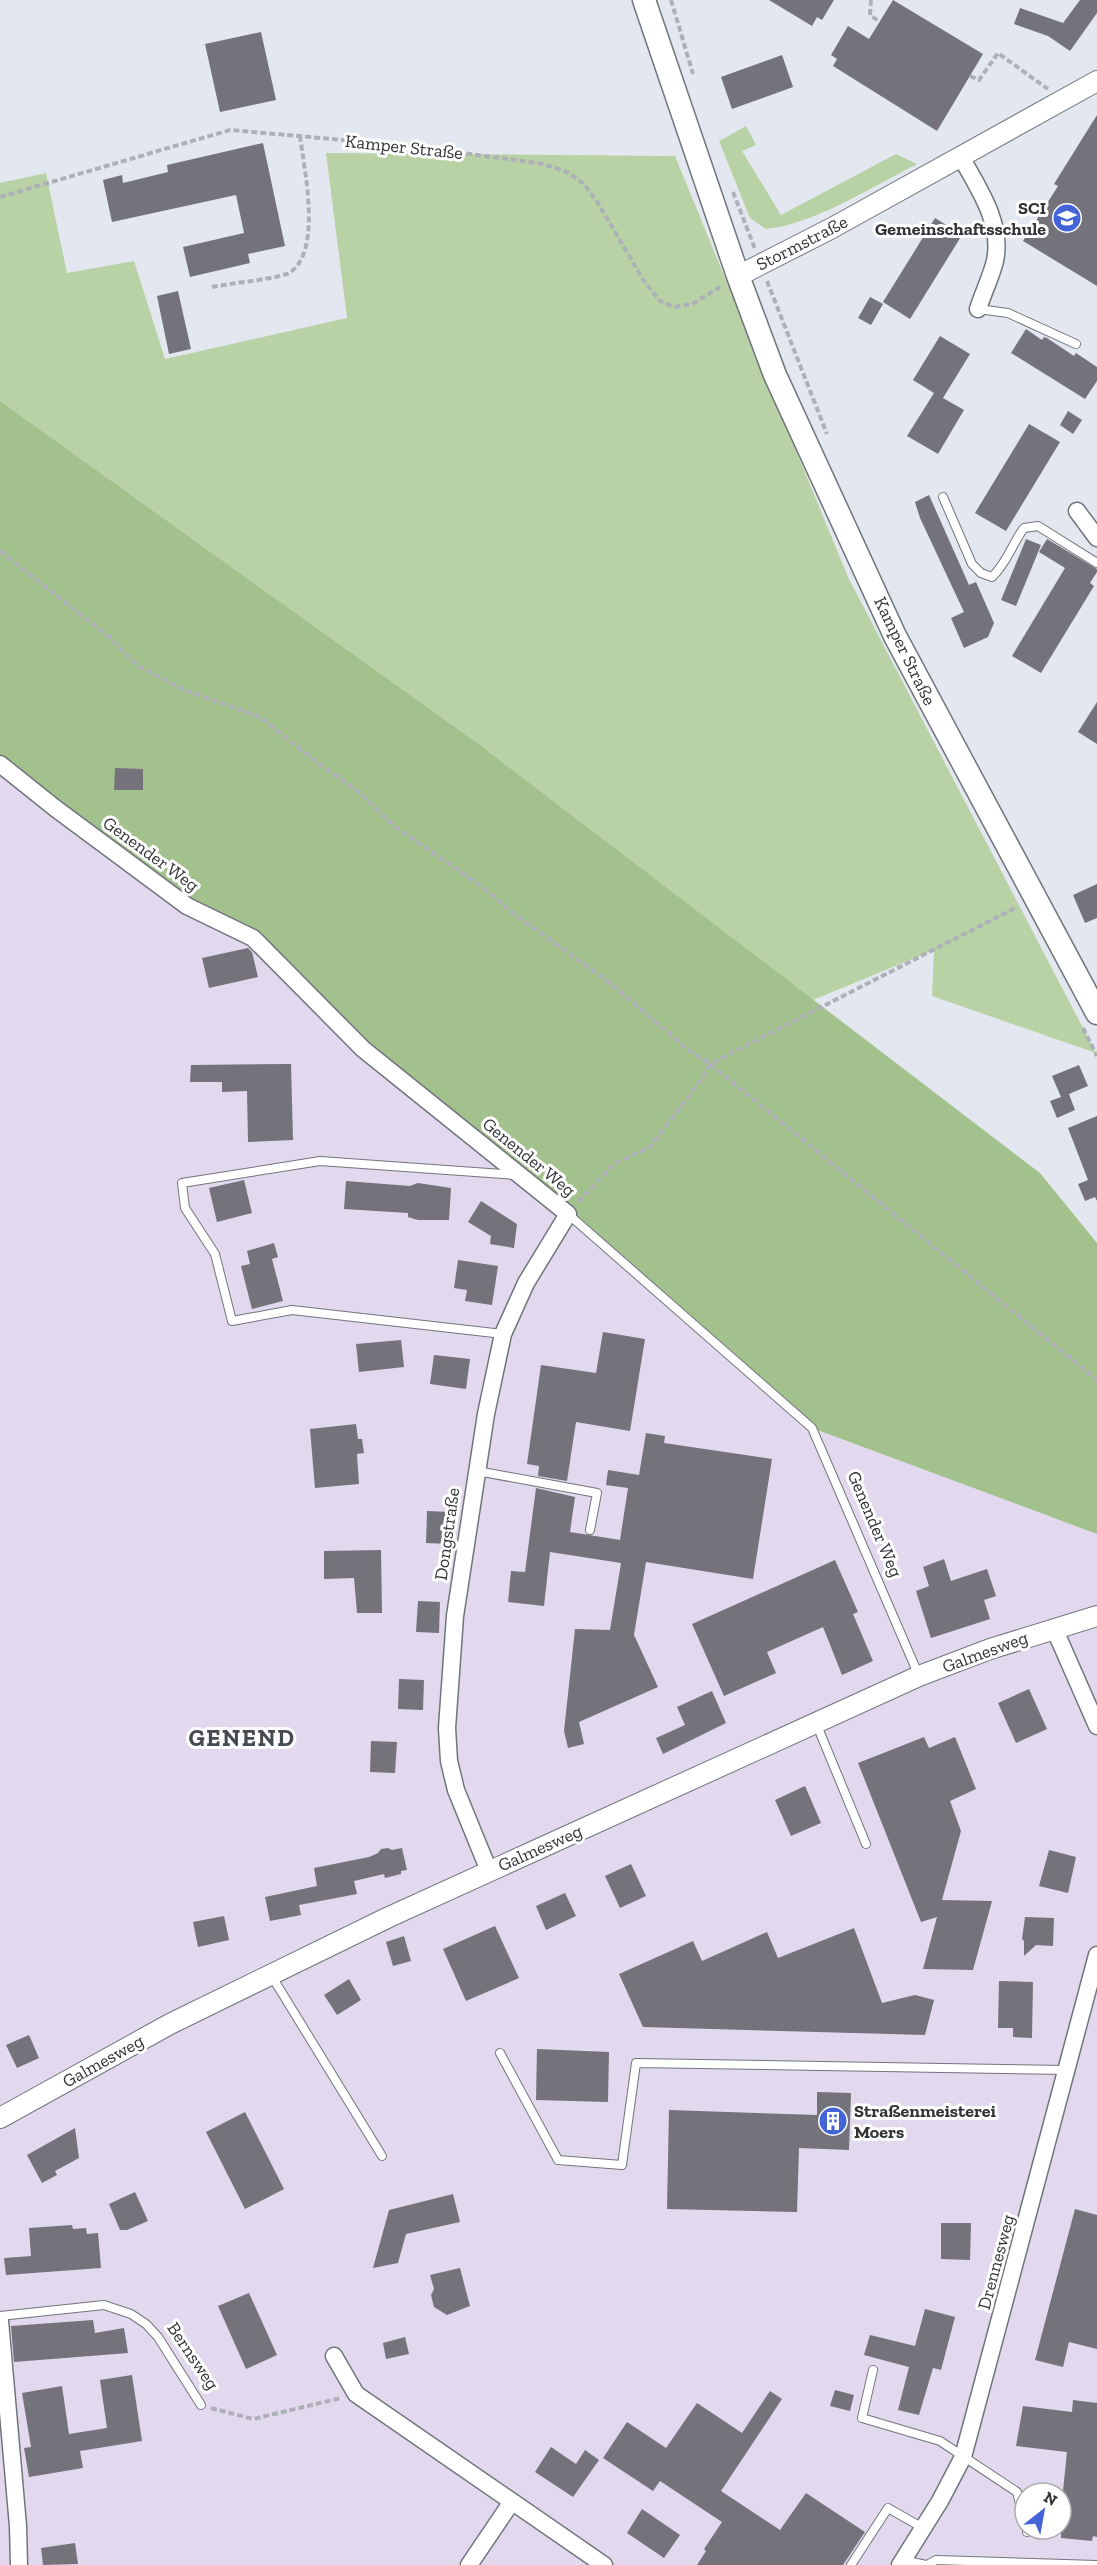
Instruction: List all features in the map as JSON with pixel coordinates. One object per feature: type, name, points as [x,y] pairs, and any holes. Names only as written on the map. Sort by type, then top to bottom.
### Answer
[{"type":"main road","name":"Kamper Straße","points":[[644,0],[738,276],[775,375],[895,636],[958,758],[1057,935],[1097,1013]]},
{"type":"street","name":"Stormstraße","points":[[738,276],[961,157],[1097,81]]},
{"type":"street","points":[[961,157],[991,212],[995,238],[995,260],[978,309]]},
{"type":"street","points":[[1077,511],[1097,538]]},
{"type":"street","name":"Genender Weg","points":[[0,764],[187,906],[253,938],[363,1049],[567,1214]]},
{"type":"street","name":"Dongstraße","points":[[489,1871],[456,1790],[449,1761],[447,1728],[455,1616],[476,1471],[503,1334],[526,1283],[567,1214]]},
{"type":"street","name":"Galmesweg","points":[[0,2118],[170,2024],[270,1974],[489,1871],[919,1676],[990,1649],[1097,1616]]},
{"type":"street","points":[[1054,1628],[1097,1725]]},
{"type":"street","name":"Drennesweg","points":[[901,2563],[963,2457],[1097,1955]]},
{"type":"street","points":[[0,2321],[18,2526],[19,2565]]},
{"type":"street","points":[[334,2356],[356,2394],[604,2565]]},
{"type":"street","points":[[469,2565],[511,2503]]},
{"type":"lane","points":[[978,309],[1008,314],[1076,344]]},
{"type":"lane","points":[[943,496],[972,564],[981,573],[992,577],[1002,568],[1015,540],[1024,528],[1038,526],[1097,563]]},
{"type":"lane","points":[[503,1334],[292,1310],[232,1321],[215,1254],[184,1208],[182,1183],[320,1161],[520,1176]]},
{"type":"lane","name":"Genender Weg","points":[[567,1214],[812,1428],[919,1676]]},
{"type":"lane","points":[[476,1471],[597,1493],[590,1530]]},
{"type":"lane","points":[[816,1722],[866,1844]]},
{"type":"lane","points":[[270,1974],[382,2156]]},
{"type":"lane","points":[[500,2053],[558,2160],[622,2165],[636,2063],[1068,2070]]},
{"type":"lane","name":"Bernsweg","points":[[0,2316],[104,2305],[124,2310],[146,2324],[158,2337],[201,2405]]},
{"type":"lane","points":[[873,2370],[862,2418],[940,2441],[1013,2489]]},
{"type":"lane","points":[[851,2565],[888,2508],[923,2528]]},
{"type":"lane","points":[[901,2563],[926,2565],[936,2560],[1097,2565]]},
{"type":"path","points":[[670,0],[693,75]]},
{"type":"path","points":[[871,0],[870,15],[880,22]]},
{"type":"path","points":[[970,76],[979,80],[998,53],[1065,100]]},
{"type":"path","name":"Kamper Straße","points":[[0,198],[230,130],[412,146],[543,164],[567,172],[584,184],[598,203],[644,281],[660,301],[674,307],[692,304],[738,276]]},
{"type":"path","points":[[212,287],[288,274],[300,263],[307,246],[309,216],[300,136]]},
{"type":"path","points":[[731,187],[828,438]]},
{"type":"path","points":[[0,550],[109,637],[138,666],[182,689],[260,717],[315,761],[359,792],[394,826],[481,886],[518,917],[609,982],[687,1049],[710,1064],[1097,1380]]},
{"type":"path","points":[[567,1214],[615,1163],[649,1148],[699,1083],[710,1064],[1017,907]]},
{"type":"path","name":"Bernsweg","points":[[201,2405],[253,2419],[356,2394]]},
{"type":"shaded area","points":[[0,766],[253,938],[521,1176],[812,1428],[1097,1534],[1097,2565],[0,2565]]},
{"type":"green space","points":[[746,126],[756,145],[742,151],[781,215],[896,154],[917,164],[823,212],[784,226],[766,229],[750,218],[719,141]]},
{"type":"green space","points":[[326,153],[675,156],[848,577],[1096,1053],[932,996],[934,950],[813,1000],[480,745],[0,401],[0,183],[46,173],[67,273],[134,261],[165,359],[347,318]]},
{"type":"green space","points":[[0,401],[480,745],[1040,1173],[1097,1243],[1097,1534],[812,1428],[521,1176],[363,1049],[253,938],[187,906],[0,764]]},
{"type":"building","points":[[769,0],[834,0],[822,20],[817,17],[812,26]]},
{"type":"building","points":[[893,0],[983,54],[937,131],[833,66],[837,59],[831,55],[848,26],[869,39]]},
{"type":"building","points":[[1080,0],[1097,0],[1097,13],[1070,51],[1048,36],[1014,24],[1020,8],[1063,23]]},
{"type":"building","points":[[261,32],[276,100],[220,112],[205,44]]},
{"type":"building","points":[[782,55],[793,87],[732,109],[721,77]]},
{"type":"building","name":"SCI Gemeinschaftsschule","points":[[1097,115],[1097,286],[1023,241],[1058,186],[1054,184]]},
{"type":"building","points":[[263,143],[285,246],[248,254],[250,263],[190,277],[183,247],[244,233],[236,195],[112,222],[103,180],[122,175],[123,183],[168,172],[167,165]]},
{"type":"building","points":[[935,218],[962,235],[910,319],[883,302]]},
{"type":"building","points":[[178,291],[191,349],[169,354],[157,296]]},
{"type":"building","points":[[870,297],[883,304],[871,325],[858,318]]},
{"type":"building","points":[[1026,329],[1042,340],[1044,337],[1047,338],[1074,356],[1076,353],[1097,367],[1097,381],[1085,399],[1011,353]]},
{"type":"building","points":[[940,336],[970,354],[943,398],[964,410],[938,454],[907,436],[934,393],[913,380]]},
{"type":"building","points":[[1068,411],[1082,420],[1073,434],[1060,425]]},
{"type":"building","points":[[1029,424],[1060,442],[1006,531],[975,513]]},
{"type":"building","points":[[929,495],[969,585],[976,582],[994,623],[988,637],[964,648],[951,618],[964,612],[920,518],[915,502]]},
{"type":"building","points":[[1026,539],[1041,545],[1016,606],[1001,600]]},
{"type":"building","points":[[1047,539],[1097,569],[1097,572],[1090,583],[1094,586],[1041,673],[1012,656],[1065,568],[1039,552]]},
{"type":"building","points":[[1097,702],[1097,744],[1078,732]]},
{"type":"building","points":[[115,768],[143,769],[143,790],[114,790]]},
{"type":"building","points":[[1097,884],[1097,918],[1085,923],[1073,895]]},
{"type":"building","points":[[248,948],[252,952],[258,977],[209,988],[202,958]]},
{"type":"building","points":[[291,1064],[293,1140],[248,1142],[247,1091],[222,1092],[222,1082],[190,1082],[191,1065]]},
{"type":"building","points":[[1079,1065],[1088,1086],[1069,1094],[1075,1110],[1057,1118],[1050,1101],[1061,1097],[1052,1076]]},
{"type":"building","points":[[1097,1116],[1097,1201],[1095,1197],[1085,1201],[1078,1184],[1088,1180],[1068,1128]]},
{"type":"building","points":[[244,1180],[252,1213],[217,1222],[209,1188]]},
{"type":"building","points":[[346,1181],[410,1186],[418,1183],[451,1188],[449,1220],[418,1220],[408,1217],[408,1213],[344,1209]]},
{"type":"building","points":[[481,1201],[517,1224],[514,1248],[490,1244],[491,1236],[468,1222]]},
{"type":"building","points":[[274,1243],[278,1257],[272,1259],[283,1301],[252,1309],[241,1266],[250,1264],[247,1251]]},
{"type":"building","points":[[458,1260],[498,1266],[492,1305],[465,1301],[467,1290],[454,1288]]},
{"type":"building","points":[[603,1332],[645,1339],[630,1431],[576,1422],[567,1481],[538,1476],[539,1466],[527,1464],[541,1365],[596,1373]]},
{"type":"building","points":[[401,1340],[404,1367],[359,1372],[356,1344]]},
{"type":"building","points":[[434,1355],[470,1359],[466,1389],[430,1384]]},
{"type":"building","points":[[356,1424],[358,1439],[362,1439],[364,1453],[357,1454],[359,1484],[315,1488],[310,1429]]},
{"type":"building","points":[[646,1433],[665,1436],[664,1443],[772,1459],[753,1579],[646,1562],[634,1635],[658,1687],[579,1722],[584,1744],[568,1748],[564,1731],[575,1629],[610,1630],[621,1563],[550,1552],[544,1606],[508,1602],[511,1571],[525,1572],[536,1488],[575,1497],[570,1532],[620,1540],[628,1488],[606,1485],[608,1470],[639,1475]]},
{"type":"building","points":[[427,1511],[450,1512],[448,1544],[426,1543]]},
{"type":"building","points":[[381,1550],[382,1613],[357,1613],[354,1578],[324,1579],[324,1551]]},
{"type":"building","points":[[944,1559],[951,1581],[987,1569],[996,1596],[984,1600],[990,1619],[931,1638],[916,1591],[929,1586],[923,1567]]},
{"type":"building","points":[[835,1560],[858,1612],[853,1614],[873,1661],[842,1675],[823,1627],[767,1652],[776,1673],[724,1696],[692,1624]]},
{"type":"building","points":[[418,1601],[440,1602],[439,1633],[416,1632]]},
{"type":"building","points":[[399,1679],[424,1680],[423,1710],[398,1709]]},
{"type":"building","points":[[1029,1689],[1047,1729],[1016,1743],[998,1703]]},
{"type":"building","points":[[712,1691],[726,1723],[663,1754],[656,1738],[685,1725],[677,1707]]},
{"type":"building","points":[[924,1737],[929,1748],[955,1737],[976,1789],[950,1801],[961,1831],[942,1900],[992,1901],[973,1970],[923,1969],[937,1917],[921,1922],[858,1763]]},
{"type":"building","points":[[371,1741],[397,1742],[395,1773],[370,1772]]},
{"type":"building","points":[[805,1786],[821,1823],[791,1836],[775,1800]]},
{"type":"building","points":[[402,1848],[407,1870],[385,1878],[384,1874],[354,1881],[357,1894],[299,1905],[301,1915],[270,1921],[265,1897],[317,1886],[314,1868],[369,1857],[381,1849],[392,1850]]},
{"type":"building","points":[[1049,1850],[1076,1857],[1068,1893],[1039,1886]]},
{"type":"building","points":[[631,1864],[646,1896],[620,1908],[605,1876]]},
{"type":"building","points":[[565,1893],[576,1916],[546,1930],[536,1906]]},
{"type":"building","points":[[224,1916],[229,1940],[198,1947],[193,1922]]},
{"type":"building","points":[[1025,1917],[1054,1918],[1053,1946],[1036,1945],[1024,1956],[1022,1939]]},
{"type":"building","points":[[495,1926],[519,1978],[466,2001],[443,1949]]},
{"type":"building","points":[[854,1928],[882,2003],[915,1995],[934,2000],[925,2035],[643,2027],[619,1974],[693,1941],[702,1961],[767,1932],[778,1958]]},
{"type":"building","points":[[404,1936],[411,1961],[393,1966],[386,1942]]},
{"type":"building","points":[[349,1979],[361,2000],[337,2015],[324,1995]]},
{"type":"building","points":[[999,1981],[1033,1982],[1032,2038],[1013,2037],[1013,2028],[998,2028]]},
{"type":"building","points":[[29,2035],[39,2058],[17,2068],[6,2045]]},
{"type":"building","points":[[537,2049],[609,2052],[608,2102],[536,2100]]},
{"type":"building","points":[[817,2092],[851,2093],[849,2150],[799,2148],[797,2212],[667,2209],[669,2110],[817,2115]]},
{"type":"building","points":[[245,2112],[284,2189],[245,2209],[206,2132]]},
{"type":"building","points":[[75,2128],[79,2158],[55,2171],[57,2175],[42,2183],[27,2155]]},
{"type":"building","points":[[135,2192],[148,2221],[127,2230],[120,2230],[109,2204]]},
{"type":"building","points":[[453,2194],[460,2222],[406,2234],[398,2263],[373,2268],[389,2210]]},
{"type":"building","points":[[1075,2209],[1097,2215],[1097,2349],[1069,2342],[1063,2367],[1035,2360]]},
{"type":"building","points":[[941,2223],[971,2223],[970,2260],[941,2259]]},
{"type":"building","points":[[72,2225],[73,2229],[86,2228],[87,2234],[98,2233],[101,2268],[6,2275],[4,2258],[31,2256],[29,2228]]},
{"type":"building","points":[[460,2268],[470,2306],[447,2315],[434,2307],[431,2295],[434,2289],[430,2275]]},
{"type":"building","points":[[249,2293],[277,2355],[246,2369],[218,2306]]},
{"type":"building","points":[[925,2309],[955,2317],[941,2370],[933,2368],[919,2415],[898,2410],[909,2367],[864,2355],[870,2335],[915,2346]]},
{"type":"building","points":[[93,2320],[95,2333],[124,2328],[128,2353],[14,2362],[11,2326]]},
{"type":"building","points":[[405,2337],[409,2354],[386,2359],[383,2343]]},
{"type":"building","points":[[132,2375],[142,2441],[80,2451],[83,2468],[29,2477],[24,2448],[31,2447],[22,2393],[62,2386],[69,2434],[107,2428],[100,2380]]},
{"type":"building","points":[[835,2390],[854,2395],[850,2411],[830,2406]]},
{"type":"building","points":[[770,2391],[782,2399],[721,2491],[780,2530],[806,2493],[865,2532],[843,2565],[697,2565],[706,2551],[704,2549],[722,2522],[660,2481],[653,2491],[603,2458],[627,2422],[666,2448],[697,2403],[742,2433]]},
{"type":"building","points":[[1073,2400],[1097,2403],[1097,2537],[1093,2536],[1092,2541],[1073,2539],[1073,2481],[1064,2481],[1067,2452],[1016,2446],[1023,2406],[1072,2412]]},
{"type":"building","points":[[551,2447],[576,2464],[585,2450],[599,2460],[573,2497],[535,2472]]},
{"type":"building","points":[[642,2509],[680,2535],[664,2558],[627,2533]]},
{"type":"building","points":[[75,2543],[78,2564],[43,2565],[41,2548]]},
{"type":"place","name":"SCI Gemeinschaftsschule","points":[[1067,218]]},
{"type":"place","name":"Straßenmeisterei Moers","points":[[833,2121]]},
{"type":"district","name":"GENEND","points":[[242,1738]]}]
